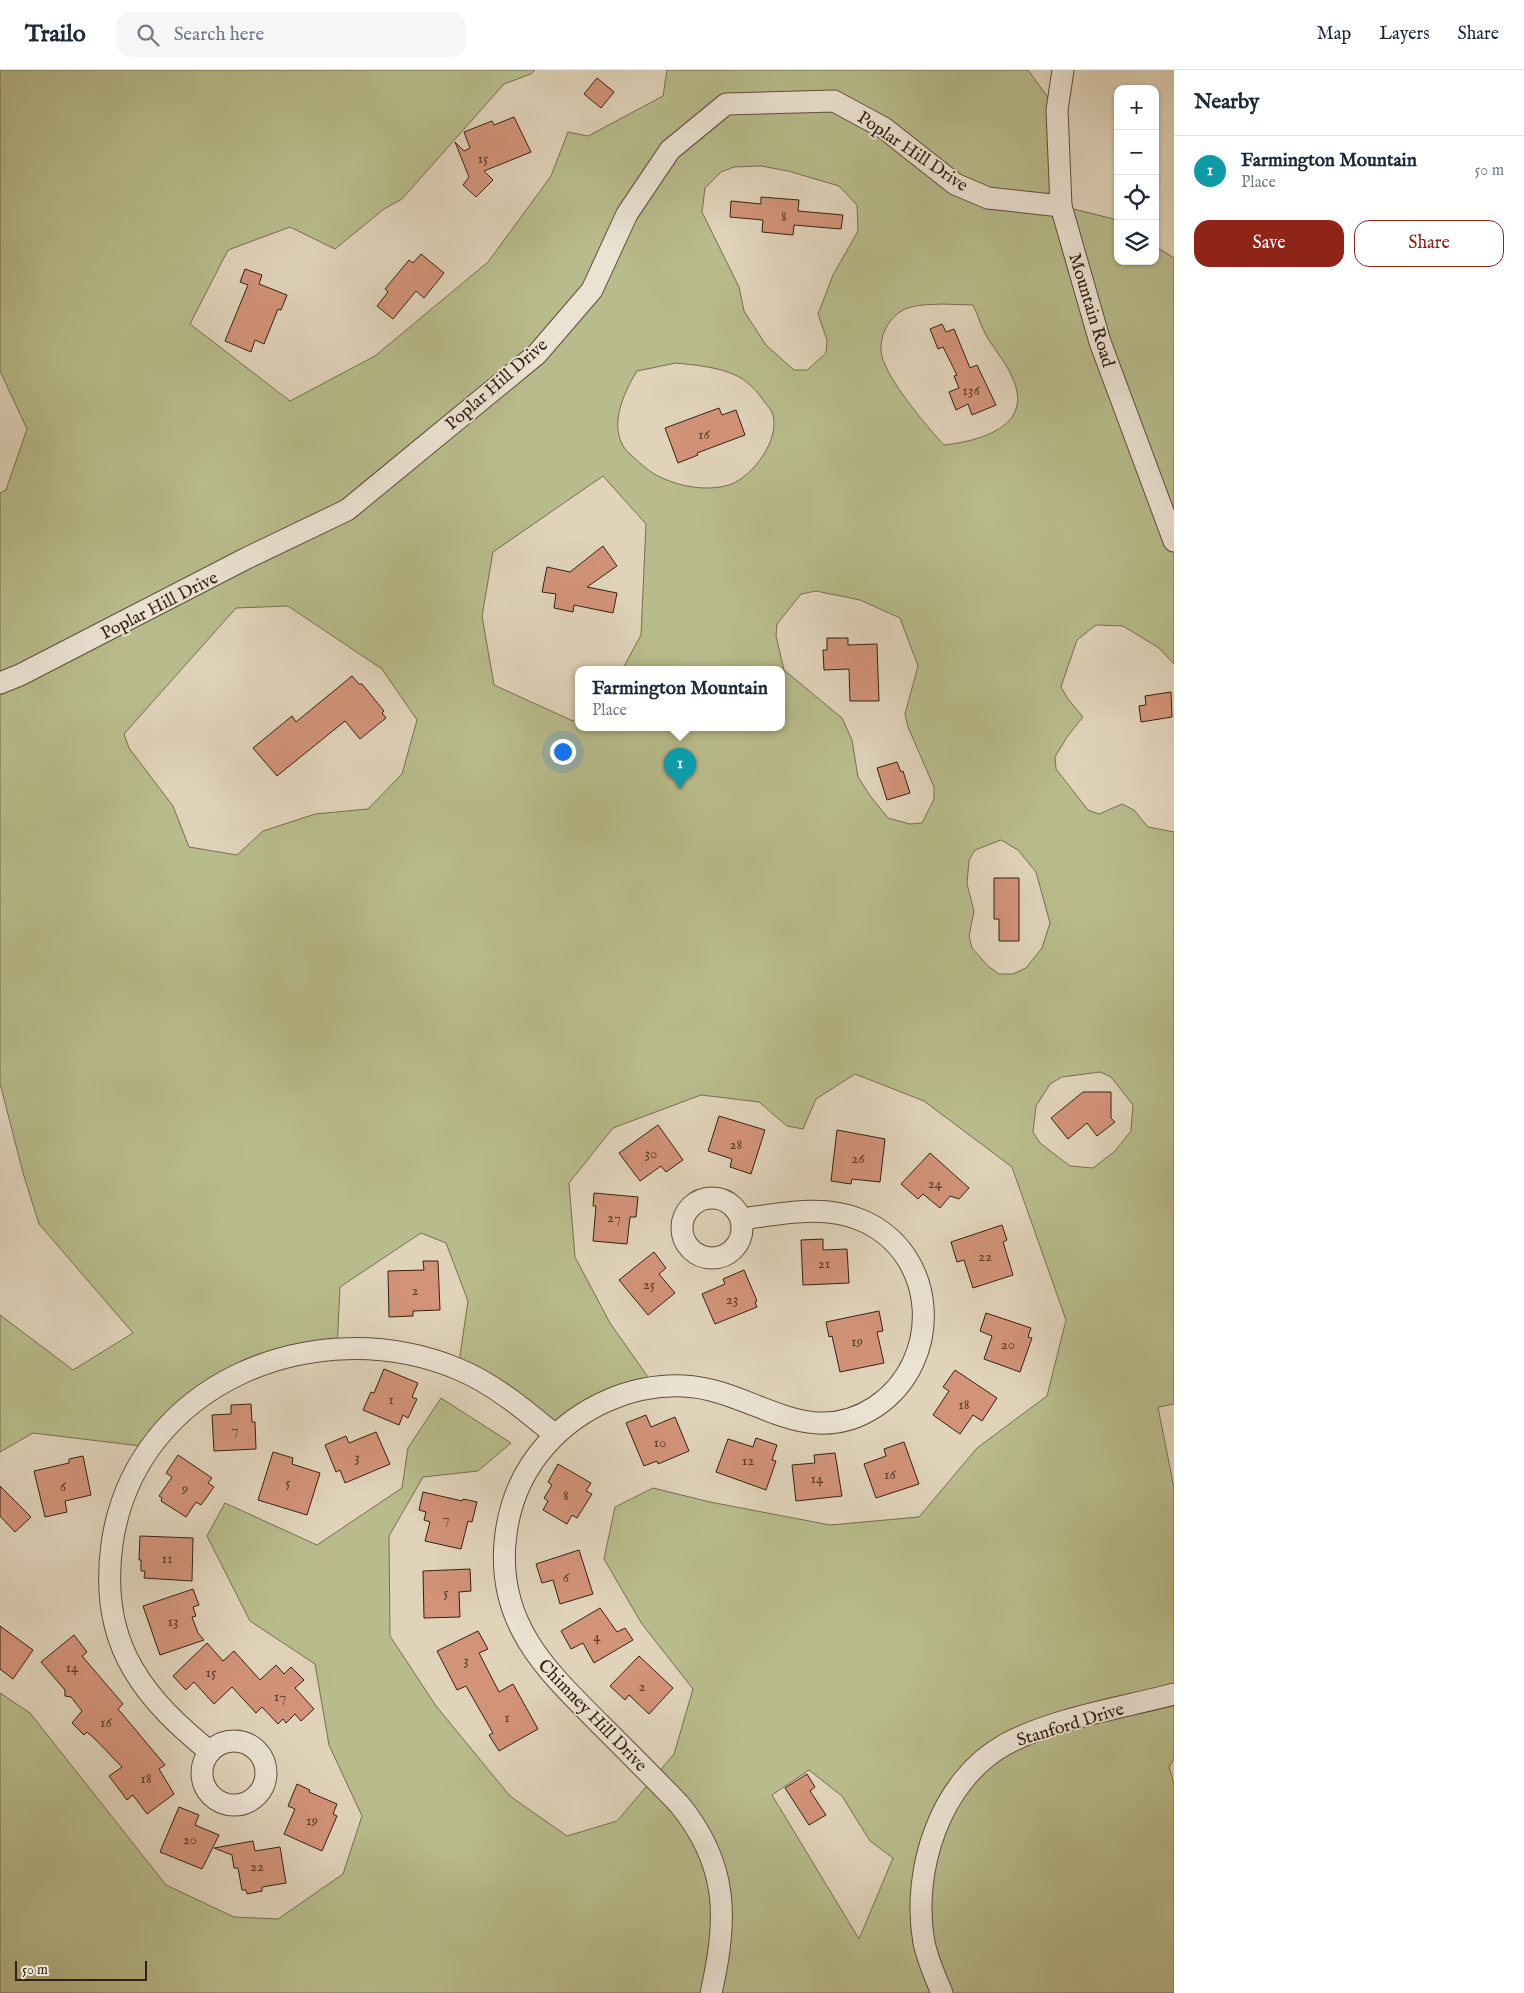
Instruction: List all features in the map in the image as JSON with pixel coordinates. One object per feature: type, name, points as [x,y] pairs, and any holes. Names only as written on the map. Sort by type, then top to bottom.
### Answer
[{"type":"street","name":"Mountain Road","points":[[1063,70],[1057,110],[1061,206],[1100,342],[1174,541]]},
{"type":"street","name":"Poplar Hill Drive","points":[[0,683],[20,676],[247,558],[347,510],[537,354],[592,290],[627,214],[670,150],[726,104],[834,101],[884,128],[955,184],[988,198],[1061,206]]},
{"type":"street","name":"Chimney Hill Drive","points":[[711,1993],[721,1946],[722,1903],[720,1882],[705,1842],[694,1822],[679,1804],[558,1682],[538,1659],[523,1636],[513,1611],[506,1584],[504,1557],[510,1512],[523,1478],[537,1455],[555,1435],[576,1417],[600,1403],[627,1393],[656,1387],[685,1386],[714,1391],[784,1418],[820,1424],[855,1417],[886,1399],[899,1386],[917,1355],[924,1320],[919,1284],[912,1268],[891,1240],[863,1221],[830,1212],[813,1211],[742,1219]]},
{"type":"street","points":[[210,1752],[178,1726],[152,1697],[132,1669],[118,1636],[108,1595],[112,1541],[116,1518],[123,1499],[130,1481],[149,1447],[174,1417],[205,1392],[237,1374],[311,1350],[348,1348],[385,1350],[423,1357],[458,1369],[516,1403],[555,1435]]},
{"type":"street","name":"Stanford Drive","points":[[942,1993],[924,1943],[922,1882],[928,1853],[938,1826],[953,1796],[968,1774],[985,1758],[1007,1744],[1036,1732],[1174,1694]]},
{"type":"green space","points":[[0,70],[535,70],[531,74],[504,84],[402,199],[384,209],[335,249],[290,227],[228,250],[190,324],[290,401],[375,356],[488,262],[551,176],[568,132],[588,136],[663,96],[667,70],[1028,70],[1057,110],[1061,206],[1114,219],[1114,265],[1159,265],[1159,249],[1174,258],[1174,664],[1159,648],[1123,626],[1096,625],[1077,640],[1061,687],[1083,717],[1067,737],[1055,757],[1056,769],[1088,810],[1099,814],[1122,804],[1134,810],[1148,827],[1174,832],[1174,1404],[1158,1407],[1174,1488],[1174,1759],[1169,1767],[1174,1784],[1174,1993],[0,1993],[0,1693],[30,1713],[166,1885],[234,1917],[278,1919],[343,1874],[362,1816],[329,1745],[315,1664],[250,1621],[207,1536],[225,1503],[317,1545],[402,1488],[408,1448],[441,1398],[511,1443],[478,1471],[423,1477],[389,1536],[390,1636],[436,1706],[510,1796],[567,1836],[617,1821],[674,1754],[693,1689],[642,1624],[604,1559],[615,1507],[653,1488],[710,1502],[830,1525],[919,1517],[977,1448],[1047,1396],[1066,1320],[1012,1167],[924,1101],[855,1074],[816,1099],[803,1129],[787,1126],[759,1102],[701,1095],[613,1128],[569,1183],[575,1257],[610,1323],[655,1387],[555,1435],[458,1369],[468,1301],[446,1243],[421,1233],[340,1287],[337,1349],[262,1364],[149,1447],[33,1433],[0,1452],[0,1315],[73,1370],[133,1333],[39,1224],[23,1173],[0,1083],[0,493],[6,490],[27,429],[0,371]],"holes":[[[761,166],[788,171],[839,186],[857,205],[858,231],[833,275],[818,314],[827,340],[826,353],[807,370],[794,370],[766,345],[744,311],[739,287],[702,212],[705,188],[721,172],[734,167]],[[941,304],[973,305],[985,333],[1013,379],[1018,395],[1016,409],[1010,420],[987,435],[944,445],[899,390],[891,377],[882,356],[882,338],[887,326],[904,309],[914,306]],[[676,363],[714,368],[735,375],[753,388],[772,412],[774,422],[773,433],[769,444],[756,465],[738,481],[729,485],[710,488],[682,485],[664,479],[649,471],[624,447],[619,437],[619,414],[626,391],[637,371]],[[603,476],[646,524],[641,635],[624,666],[783,666],[776,636],[777,624],[801,594],[816,591],[860,600],[900,618],[918,666],[905,714],[908,727],[934,787],[934,799],[922,823],[910,824],[888,818],[858,777],[852,740],[842,718],[785,671],[785,731],[575,731],[575,720],[573,721],[494,685],[482,616],[493,552]],[[288,606],[382,669],[417,720],[402,774],[368,809],[315,814],[263,831],[237,855],[189,847],[173,806],[129,748],[124,734],[236,608]],[[1001,840],[1018,850],[1036,872],[1050,923],[1042,948],[1026,968],[1013,974],[999,974],[988,966],[972,948],[969,936],[974,911],[967,884],[969,860],[975,850]],[[1100,1072],[1111,1077],[1133,1105],[1131,1131],[1115,1151],[1093,1168],[1070,1166],[1040,1143],[1033,1132],[1036,1106],[1050,1084],[1062,1077]],[[809,1770],[842,1796],[870,1841],[893,1858],[859,1939],[772,1795]]]},
{"type":"building","points":[[597,78],[614,92],[601,108],[584,94]]},
{"type":"building","points":[[514,117],[531,152],[484,171],[493,180],[476,197],[463,185],[469,177],[455,142],[464,151],[470,148],[464,132],[492,121],[494,125]]},
{"type":"building","points":[[761,197],[799,200],[798,211],[843,215],[841,229],[794,225],[793,235],[762,232],[763,220],[730,217],[731,201],[761,204]]},
{"type":"building","points":[[421,254],[444,273],[424,298],[416,291],[393,319],[377,306],[388,292],[385,289],[409,260],[413,263]]},
{"type":"building","points":[[245,269],[262,275],[259,284],[287,295],[281,310],[278,309],[264,344],[255,340],[251,352],[225,341],[248,285],[240,282]]},
{"type":"building","points":[[942,324],[946,332],[954,329],[970,368],[977,365],[996,405],[972,415],[968,404],[956,410],[949,392],[959,388],[954,376],[957,375],[943,347],[938,349],[930,329]]},
{"type":"building","points":[[719,408],[722,415],[736,410],[745,435],[697,453],[698,455],[678,463],[665,428]]},
{"type":"building","points":[[603,546],[617,566],[587,587],[617,593],[613,613],[574,605],[573,612],[554,608],[556,594],[542,592],[547,567],[570,572]]},
{"type":"building","points":[[827,638],[848,638],[848,645],[877,644],[879,701],[850,701],[849,669],[824,670],[823,650],[827,650]]},
{"type":"building","points":[[352,676],[359,684],[362,684],[384,711],[382,713],[386,718],[360,739],[345,721],[277,776],[253,748],[292,716],[296,722]]},
{"type":"building","points":[[1171,692],[1172,717],[1141,722],[1139,706],[1146,705],[1145,696]]},
{"type":"building","points":[[897,762],[901,772],[903,771],[910,793],[887,800],[877,768]]},
{"type":"building","points":[[994,878],[1019,878],[1019,941],[999,941],[999,919],[994,919]]},
{"type":"building","points":[[1083,1092],[1111,1092],[1111,1118],[1115,1122],[1097,1136],[1087,1123],[1068,1139],[1051,1118]]},
{"type":"building","points":[[719,1116],[765,1130],[751,1174],[730,1167],[732,1159],[708,1151]]},
{"type":"building","points":[[658,1125],[683,1160],[666,1172],[661,1166],[640,1181],[619,1153]]},
{"type":"building","points":[[837,1130],[885,1139],[880,1182],[852,1179],[851,1184],[831,1181]]},
{"type":"building","points":[[930,1153],[969,1188],[959,1199],[950,1196],[940,1208],[923,1194],[918,1199],[901,1184]]},
{"type":"building","points":[[594,1193],[638,1197],[636,1217],[630,1217],[627,1244],[593,1241],[596,1206],[593,1206]]},
{"type":"building","points":[[1002,1225],[1007,1240],[1003,1242],[1013,1275],[973,1288],[964,1260],[957,1262],[951,1242]]},
{"type":"building","points":[[823,1239],[823,1250],[847,1249],[849,1283],[803,1285],[801,1240]]},
{"type":"building","points":[[654,1252],[666,1268],[659,1274],[675,1293],[648,1315],[619,1280]]},
{"type":"building","points":[[423,1261],[438,1261],[440,1310],[413,1311],[413,1316],[389,1317],[388,1271],[424,1270]]},
{"type":"building","points":[[744,1270],[757,1301],[755,1302],[757,1307],[715,1324],[702,1294],[725,1284],[723,1279]]},
{"type":"building","points":[[879,1311],[883,1331],[877,1332],[884,1363],[840,1372],[832,1336],[829,1337],[826,1322]]},
{"type":"building","points":[[986,1313],[1031,1328],[1028,1337],[1032,1338],[1020,1372],[984,1359],[992,1336],[980,1331]]},
{"type":"building","points":[[384,1369],[418,1383],[412,1397],[417,1399],[408,1418],[403,1415],[399,1425],[363,1410],[371,1392],[374,1393]]},
{"type":"building","points":[[955,1370],[997,1398],[982,1421],[973,1415],[960,1434],[933,1415],[949,1391],[943,1387]]},
{"type":"building","points":[[251,1404],[252,1422],[255,1422],[256,1449],[214,1451],[212,1415],[231,1414],[231,1405]]},
{"type":"building","points":[[646,1415],[651,1427],[675,1417],[689,1451],[658,1464],[657,1461],[644,1466],[626,1423]]},
{"type":"building","points":[[376,1432],[390,1464],[345,1483],[340,1470],[336,1472],[325,1445],[346,1436],[349,1443]]},
{"type":"building","points":[[756,1438],[777,1445],[772,1460],[776,1461],[766,1490],[716,1472],[728,1439],[753,1447]]},
{"type":"building","points":[[904,1442],[919,1484],[876,1498],[864,1464],[886,1456],[884,1449]]},
{"type":"building","points":[[273,1452],[293,1458],[292,1464],[320,1473],[307,1515],[258,1500]]},
{"type":"building","points":[[835,1453],[842,1496],[796,1501],[792,1465],[815,1463],[814,1455]]},
{"type":"building","points":[[178,1455],[212,1478],[208,1483],[214,1487],[201,1505],[196,1502],[186,1517],[161,1501],[162,1498],[159,1496],[172,1477],[166,1473]]},
{"type":"building","points":[[83,1456],[91,1495],[65,1501],[67,1512],[45,1517],[34,1471],[69,1463],[69,1459]]},
{"type":"building","points":[[558,1464],[591,1483],[586,1491],[592,1494],[577,1518],[572,1515],[567,1524],[543,1510],[548,1501],[544,1498],[552,1485],[548,1482]]},
{"type":"building","points":[[0,1486],[31,1517],[15,1532],[0,1516]]},
{"type":"building","points":[[423,1492],[462,1501],[463,1499],[477,1502],[472,1522],[468,1521],[461,1549],[425,1541],[430,1522],[424,1520],[426,1512],[419,1510]]},
{"type":"building","points":[[140,1536],[193,1538],[192,1581],[144,1578],[145,1571],[141,1571],[141,1560],[139,1560]]},
{"type":"building","points":[[579,1550],[593,1594],[560,1604],[553,1580],[542,1583],[536,1564]]},
{"type":"building","points":[[470,1569],[471,1591],[459,1592],[460,1617],[424,1618],[423,1571]]},
{"type":"building","points":[[193,1589],[199,1605],[193,1607],[196,1616],[192,1617],[198,1633],[204,1640],[160,1655],[143,1606]]},
{"type":"building","points":[[600,1608],[617,1632],[625,1628],[633,1640],[594,1663],[583,1643],[571,1649],[561,1631]]},
{"type":"building","points":[[0,1626],[33,1650],[13,1679],[0,1669]]},
{"type":"building","points":[[478,1631],[488,1649],[479,1653],[499,1692],[513,1684],[538,1729],[499,1751],[489,1735],[493,1733],[466,1686],[457,1690],[437,1651]]},
{"type":"building","points":[[74,1635],[87,1652],[82,1656],[123,1704],[118,1709],[165,1765],[159,1769],[174,1794],[147,1814],[133,1795],[127,1800],[109,1776],[122,1767],[94,1738],[87,1732],[84,1735],[72,1723],[82,1711],[71,1697],[65,1696],[65,1690],[41,1662]]},
{"type":"building","points":[[207,1643],[223,1661],[234,1651],[260,1680],[276,1665],[284,1674],[291,1667],[304,1680],[295,1688],[314,1709],[301,1721],[295,1714],[286,1723],[283,1719],[278,1724],[262,1707],[256,1713],[232,1687],[214,1704],[194,1682],[186,1690],[173,1676]]},
{"type":"building","points":[[639,1656],[673,1688],[649,1714],[629,1695],[625,1700],[610,1686]]},
{"type":"building","points":[[807,1774],[815,1787],[810,1791],[826,1815],[809,1825],[785,1788]]},
{"type":"building","points":[[297,1784],[310,1790],[309,1792],[337,1804],[333,1814],[337,1816],[322,1851],[284,1834],[295,1809],[288,1806]]},
{"type":"building","points":[[179,1807],[199,1815],[195,1825],[219,1835],[202,1869],[160,1852]]},
{"type":"building","points":[[253,1841],[255,1851],[280,1847],[286,1883],[262,1887],[262,1891],[247,1894],[246,1890],[242,1890],[238,1868],[234,1868],[232,1855],[214,1848]]},
{"type":"place","name":"Farmington Mountain","points":[[680,789]]}]
